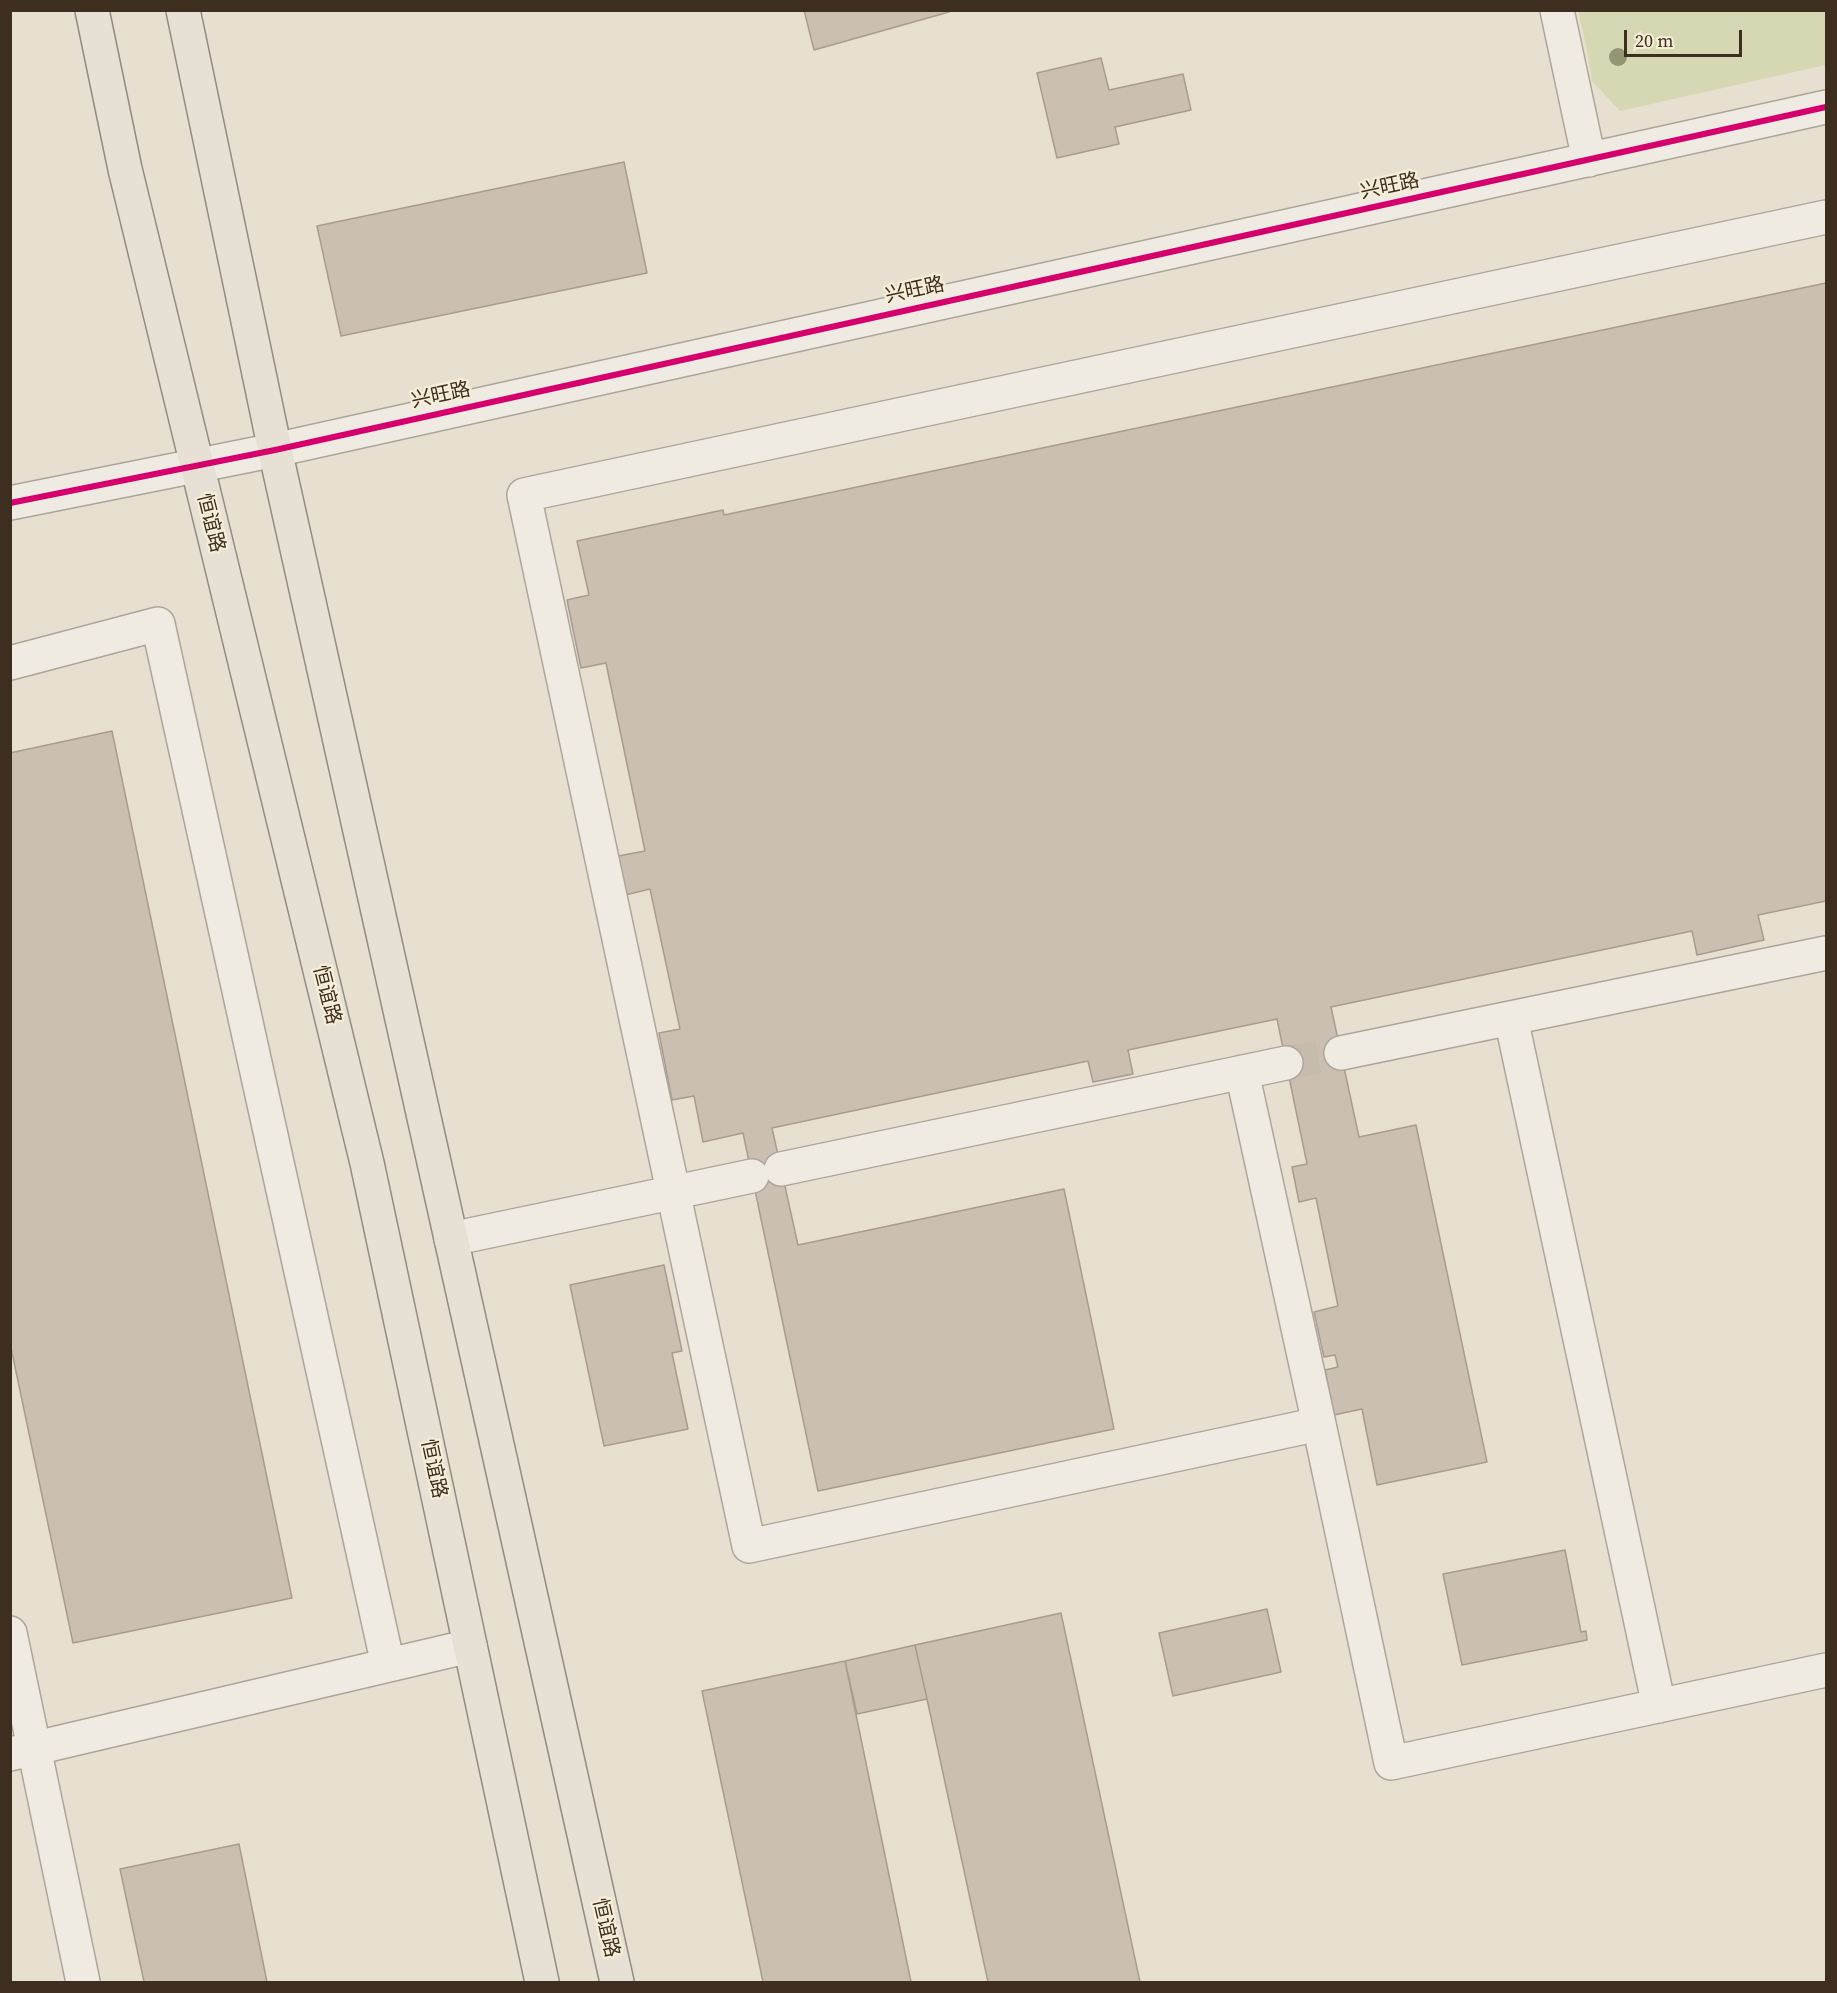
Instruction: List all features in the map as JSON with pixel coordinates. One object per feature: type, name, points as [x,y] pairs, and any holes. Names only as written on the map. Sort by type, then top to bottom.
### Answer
[{"type":"main road","name":"恒谊路","points":[[92,10],[125,169],[367,1163],[542,1983]]},
{"type":"main road","name":"恒谊路","points":[[183,10],[276,450],[617,1983]]},
{"type":"street","points":[[1557,10],[1589,159]]},
{"type":"street","name":"兴旺路","points":[[10,503],[276,450],[1827,107]]},
{"type":"street","points":[[1319,1424],[749,1546],[524,495],[1827,217]]},
{"type":"street","points":[[10,663],[158,624],[388,1665]]},
{"type":"street","points":[[1341,1053],[1827,952]]},
{"type":"street","points":[[1511,1018],[1659,1706]]},
{"type":"street","points":[[452,1239],[1286,1063]]},
{"type":"street","points":[[1242,1072],[1391,1763],[1827,1670]]},
{"type":"street","points":[[10,1633],[23,1751],[83,1983]]},
{"type":"street","points":[[23,1751],[470,1646]]},
{"type":"green space","points":[[1578,11],[1826,11],[1826,65],[1620,111],[1592,81]]},
{"type":"building","points":[[804,10],[948,10],[949,12],[814,50]]},
{"type":"building","points":[[1101,58],[1109,90],[1183,74],[1191,110],[1115,127],[1119,144],[1057,158],[1037,73]]},
{"type":"building","points":[[624,162],[647,273],[341,336],[317,226]]},
{"type":"building","points":[[1826,283],[1826,901],[1758,915],[1764,940],[1697,955],[1692,931],[1331,1007],[1359,1137],[1416,1125],[1487,1462],[1377,1485],[1362,1409],[1334,1415],[1325,1370],[1338,1367],[1335,1355],[1324,1357],[1314,1312],[1338,1306],[1316,1198],[1299,1202],[1292,1167],[1307,1164],[1277,1019],[1128,1050],[1133,1074],[1093,1082],[1088,1061],[772,1128],[798,1245],[1064,1189],[1114,1429],[818,1491],[743,1133],[703,1142],[694,1096],[672,1100],[659,1033],[680,1029],[650,889],[621,896],[613,857],[645,851],[606,663],[581,668],[567,600],[589,595],[577,541],[723,510],[724,515]]},
{"type":"building","points":[[112,731],[292,1598],[73,1643],[10,1343],[10,753]]},
{"type":"building","points":[[664,1265],[682,1351],[672,1353],[688,1429],[604,1446],[570,1285]]},
{"type":"building","points":[[1565,1550],[1581,1632],[1586,1631],[1587,1640],[1462,1665],[1443,1574]]},
{"type":"building","points":[[1267,1609],[1281,1672],[1173,1696],[1159,1633]]},
{"type":"building","points":[[1061,1613],[1140,1982],[988,1982],[915,1645]]},
{"type":"building","points":[[915,1645],[927,1699],[857,1714],[845,1661]]},
{"type":"building","points":[[845,1661],[911,1982],[763,1982],[702,1691]]},
{"type":"building","points":[[239,1844],[267,1982],[144,1982],[120,1869]]},
{"type":"tunnel","points":[[1286,1063],[1341,1053]]},
{"type":"cycle path","points":[[10,503],[275,450],[1826,107]]}]
